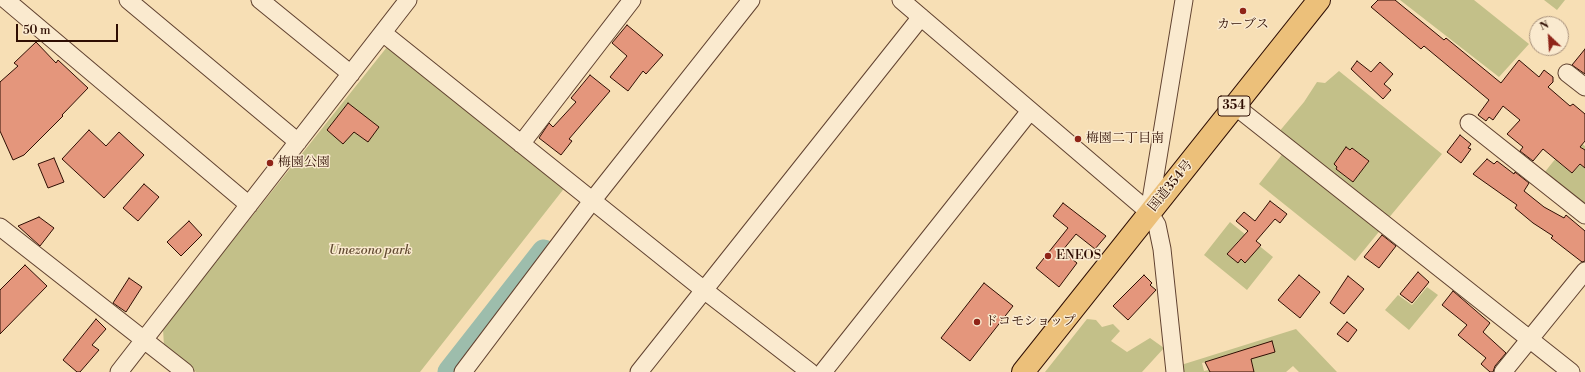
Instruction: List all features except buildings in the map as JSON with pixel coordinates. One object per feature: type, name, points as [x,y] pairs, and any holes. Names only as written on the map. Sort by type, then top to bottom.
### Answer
[{"type":"highway","name":"国道354号","points":[[1023,372],[1319,0]]},
{"type":"street","points":[[6,0],[249,205]]},
{"type":"street","points":[[128,0],[298,142]]},
{"type":"street","points":[[260,0],[351,74]]},
{"type":"street","points":[[119,372],[408,0]]},
{"type":"street","points":[[521,144],[632,0]]},
{"type":"street","points":[[463,372],[592,201],[751,0]]},
{"type":"street","points":[[901,0],[1150,212],[1157,225],[1162,250],[1175,372]]},
{"type":"street","points":[[1150,212],[1184,0]]},
{"type":"street","points":[[639,372],[921,17]]},
{"type":"street","points":[[382,33],[704,290],[810,372]]},
{"type":"street","points":[[1567,73],[1585,87]]},
{"type":"street","points":[[1235,106],[1570,372]]},
{"type":"street","points":[[824,372],[1030,110]]},
{"type":"street","points":[[1469,122],[1585,215]]},
{"type":"street","points":[[0,227],[185,372]]},
{"type":"street","points":[[1503,372],[1585,271]]},
{"type":"green space","points":[[1400,0],[1474,0],[1529,44],[1499,77]]},
{"type":"green space","points":[[1544,0],[1565,0],[1557,10]]},
{"type":"green space","name":"Umezono park","points":[[387,47],[566,186],[420,372],[196,372],[164,347],[163,328]]},
{"type":"green space","points":[[1339,71],[1442,154],[1387,220],[1278,133],[1304,102],[1317,82],[1325,83]],"holes":[[[1346,148],[1350,150],[1352,148],[1369,161],[1353,182],[1336,169],[1337,167],[1334,164]]]},
{"type":"green space","points":[[1573,137],[1585,146],[1585,150],[1574,141],[1557,161],[1572,173],[1585,160],[1585,205],[1544,173]]},
{"type":"green space","points":[[1284,152],[1382,228],[1355,261],[1259,184]]},
{"type":"green space","points":[[1230,222],[1273,257],[1247,290],[1204,255]],"holes":[[[1239,240],[1251,251],[1245,263],[1241,259],[1238,263],[1227,254]]]},
{"type":"green space","points":[[1427,287],[1438,295],[1409,330],[1385,310],[1398,295],[1412,305]]},
{"type":"green space","points":[[1087,319],[1096,320],[1102,327],[1113,324],[1120,331],[1111,341],[1127,352],[1150,338],[1164,348],[1142,372],[1045,372]]},
{"type":"green space","points":[[1296,329],[1337,372],[1299,372],[1293,366],[1286,372],[1250,372],[1254,371],[1250,355],[1246,350],[1202,363],[1204,371],[1209,370],[1210,372],[1182,372],[1181,365]]},
{"type":"waterway","points":[[450,372],[544,252]]},
{"type":"place","name":"カーブス","points":[[1243,11]]},
{"type":"place","name":"梅園二丁目南","points":[[1078,139]]},
{"type":"place","name":"梅園公園","points":[[270,163]]},
{"type":"place","name":"ENEOS","points":[[1048,256]]},
{"type":"place","name":"ドコモショップ","points":[[977,322]]}]
